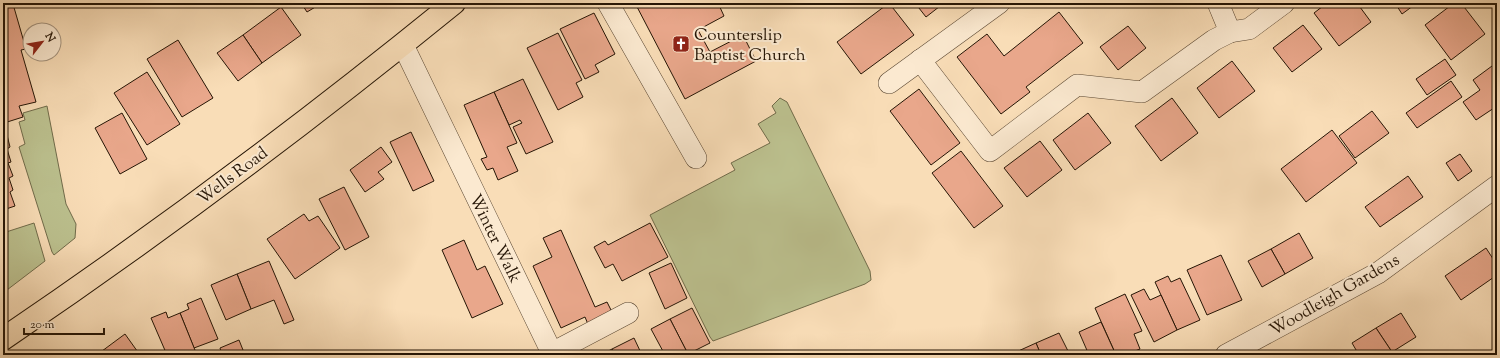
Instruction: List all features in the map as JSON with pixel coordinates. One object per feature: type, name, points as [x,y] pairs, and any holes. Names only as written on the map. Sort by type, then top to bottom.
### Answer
[{"type":"highway","name":"Wells Road","points":[[3,339],[67,296],[180,214],[403,45],[454,3]]},
{"type":"street","points":[[608,3],[696,158]]},
{"type":"street","points":[[889,83],[999,3]]},
{"type":"street","points":[[1218,3],[1230,32]]},
{"type":"street","points":[[920,60],[990,151],[1077,85],[1142,92],[1214,40],[1230,32],[1250,29],[1284,3]]},
{"type":"street","name":"Winter Walk","points":[[403,45],[552,353],[628,313]]},
{"type":"street","name":"Woodleigh Gardens","points":[[1229,354],[1378,273],[1497,186]]},
{"type":"green space","points":[[780,98],[787,102],[870,271],[871,280],[865,284],[713,341],[650,215],[735,170],[731,163],[770,143],[758,124],[776,113],[772,106]]},
{"type":"green space","points":[[47,106],[66,204],[76,224],[75,238],[54,255],[19,147],[25,144],[19,122],[25,120],[23,113]]},
{"type":"green space","points":[[34,223],[45,261],[3,293],[3,233]]},
{"type":"building","points":[[301,3],[322,3],[307,12]]},
{"type":"building","name":"Counterslip Baptist Church","points":[[635,3],[718,3],[724,16],[698,30],[710,52],[743,35],[756,61],[685,99]]},
{"type":"building","points":[[889,3],[914,35],[861,74],[837,42]]},
{"type":"building","points":[[915,3],[944,3],[926,17]]},
{"type":"building","points":[[1327,3],[1357,3],[1371,22],[1339,46],[1314,13]]},
{"type":"building","points":[[1395,3],[1417,3],[1402,14]]},
{"type":"building","points":[[1454,3],[1461,3],[1485,34],[1451,60],[1425,25]]},
{"type":"building","points":[[13,4],[22,35],[22,62],[24,62],[36,102],[19,106],[23,117],[4,123],[10,147],[7,149],[11,162],[8,163],[13,176],[9,178],[13,190],[10,192],[15,206],[3,210],[3,7]]},
{"type":"building","points":[[281,7],[301,35],[262,63],[243,35]]},
{"type":"building","points":[[1059,12],[1083,43],[1026,87],[1030,92],[1001,114],[957,57],[987,34],[1004,56]]},
{"type":"building","points":[[594,13],[615,54],[595,65],[599,72],[585,79],[560,29]]},
{"type":"building","points":[[1303,25],[1322,49],[1292,72],[1273,48]]},
{"type":"building","points":[[1128,26],[1146,48],[1118,70],[1100,47]]},
{"type":"building","points":[[558,33],[582,80],[576,83],[583,97],[558,110],[527,48]]},
{"type":"building","points":[[243,35],[262,63],[238,81],[217,53]]},
{"type":"building","points":[[178,40],[213,98],[182,117],[147,59]]},
{"type":"building","points":[[1445,59],[1456,75],[1427,95],[1416,79]]},
{"type":"building","points":[[1232,61],[1255,91],[1219,118],[1197,88]]},
{"type":"building","points":[[1492,66],[1497,74],[1497,106],[1476,120],[1463,102],[1480,90],[1473,80]]},
{"type":"building","points":[[147,72],[180,124],[147,145],[114,93]]},
{"type":"building","points":[[523,79],[553,142],[526,154],[513,127],[522,123],[520,120],[509,125],[494,92]]},
{"type":"building","points":[[1451,81],[1462,97],[1417,128],[1406,113]]},
{"type":"building","points":[[919,89],[960,143],[931,165],[890,111]]},
{"type":"building","points":[[494,92],[517,143],[507,147],[518,171],[498,180],[493,168],[487,170],[481,159],[487,157],[464,105]]},
{"type":"building","points":[[1172,98],[1198,133],[1161,161],[1135,126]]},
{"type":"building","points":[[1372,111],[1389,133],[1355,158],[1339,136]]},
{"type":"building","points":[[122,113],[147,159],[120,174],[95,128]]},
{"type":"building","points":[[1088,113],[1111,143],[1075,170],[1053,140]]},
{"type":"building","points":[[1332,130],[1357,163],[1306,202],[1281,169]]},
{"type":"building","points":[[411,132],[434,181],[413,191],[390,142]]},
{"type":"building","points":[[1040,141],[1062,170],[1027,197],[1004,168]]},
{"type":"building","points":[[381,147],[392,162],[378,172],[384,179],[365,192],[350,170]]},
{"type":"building","points":[[961,151],[1003,206],[974,228],[932,173]]},
{"type":"building","points":[[1460,154],[1472,171],[1458,181],[1446,163]]},
{"type":"building","points":[[1408,176],[1423,197],[1380,227],[1365,207]]},
{"type":"building","points":[[344,187],[369,237],[345,250],[319,199]]},
{"type":"building","points":[[304,214],[309,221],[318,216],[340,248],[295,279],[267,239]]},
{"type":"building","points":[[650,223],[668,257],[622,281],[613,264],[605,268],[594,247],[605,241],[608,245]]},
{"type":"building","points":[[561,230],[595,307],[607,302],[615,318],[590,329],[585,317],[561,328],[533,266],[552,257],[543,238]]},
{"type":"building","points":[[1299,233],[1313,258],[1285,274],[1271,249]]},
{"type":"building","points":[[464,240],[477,270],[485,266],[503,304],[472,318],[442,250]]},
{"type":"building","points":[[1486,248],[1497,265],[1497,275],[1461,300],[1445,276]]},
{"type":"building","points":[[1271,249],[1285,274],[1262,287],[1248,261]]},
{"type":"building","points":[[1221,255],[1242,300],[1207,315],[1187,270]]},
{"type":"building","points":[[269,261],[294,320],[284,324],[274,300],[251,309],[237,274]]},
{"type":"building","points":[[671,263],[687,298],[665,309],[649,273]]},
{"type":"building","points":[[237,274],[251,309],[226,320],[211,285]]},
{"type":"building","points":[[1168,276],[1171,282],[1180,278],[1200,320],[1177,330],[1155,282]]},
{"type":"building","points":[[1144,289],[1150,300],[1161,295],[1177,330],[1154,342],[1131,295]]},
{"type":"building","points":[[1125,294],[1142,331],[1134,334],[1140,349],[1125,355],[1116,355],[1095,308]]},
{"type":"building","points":[[201,298],[218,339],[194,348],[180,313],[189,309],[187,304]]},
{"type":"building","points":[[692,308],[710,343],[688,354],[670,319]]},
{"type":"building","points":[[166,312],[168,318],[180,313],[197,355],[167,355],[151,318]]},
{"type":"building","points":[[1401,313],[1416,337],[1392,352],[1376,328]]},
{"type":"building","points":[[670,319],[688,354],[686,355],[665,355],[651,329]]},
{"type":"building","points":[[1101,322],[1116,355],[1089,355],[1079,332]]},
{"type":"building","points":[[1376,328],[1392,352],[1387,355],[1359,355],[1352,343]]},
{"type":"building","points":[[1059,333],[1070,355],[1041,355],[1036,343]]},
{"type":"building","points":[[125,334],[140,355],[98,355],[98,354]]},
{"type":"building","points":[[634,338],[642,355],[615,355],[612,349]]},
{"type":"building","points":[[239,340],[245,355],[222,355],[220,348]]},
{"type":"building","points":[[1036,343],[1041,355],[1015,355],[1014,353]]},
{"type":"building","points":[[612,349],[615,355],[601,355]]},
{"type":"place","name":"Counterslip Baptist Church","points":[[681,44]]}]
